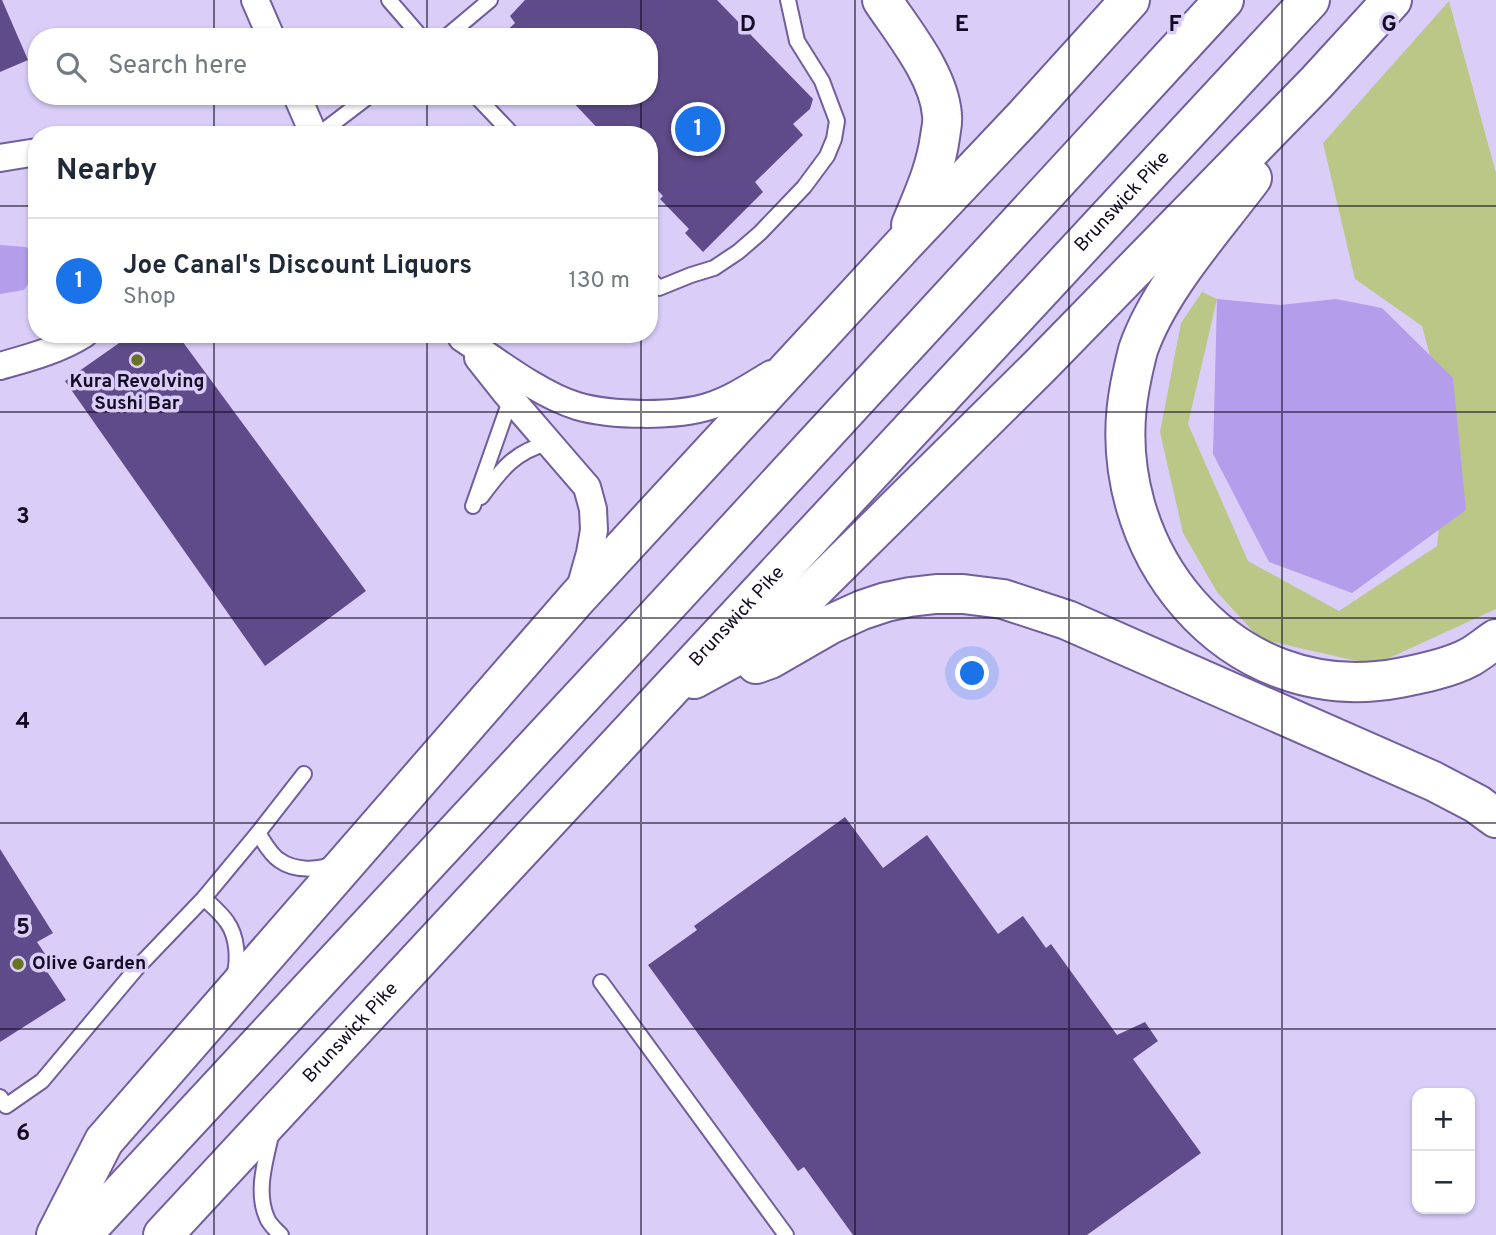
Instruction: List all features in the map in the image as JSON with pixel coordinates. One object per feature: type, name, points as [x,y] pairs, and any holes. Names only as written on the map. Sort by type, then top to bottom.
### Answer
[{"type":"highway","points":[[882,0],[935,87],[943,118],[931,178],[902,246]]},
{"type":"highway","points":[[56,1235],[104,1141],[578,597],[1130,0]]},
{"type":"highway","points":[[82,1235],[1224,0]]},
{"type":"highway","name":"Brunswick Pike","points":[[163,1235],[1310,0]]},
{"type":"highway","points":[[664,695],[760,643],[1039,367],[1392,0]]},
{"type":"highway","points":[[1315,83],[1261,166],[1172,283],[1154,314],[1138,351],[1126,419],[1126,457],[1132,494],[1142,528],[1172,585],[1196,612],[1219,633],[1252,656],[1295,674],[1338,681],[1381,681],[1425,673],[1468,658],[1496,639]]},
{"type":"highway","points":[[664,695],[770,659],[829,625],[886,602],[936,594],[1003,599],[1067,620],[1433,781],[1477,804],[1496,818]]},
{"type":"street","points":[[255,0],[267,28]]},
{"type":"street","points":[[301,105],[312,126]]},
{"type":"street","points":[[0,158],[28,153]]},
{"type":"street","points":[[0,366],[68,343]]},
{"type":"street","points":[[467,343],[587,487],[593,509],[594,530],[578,597]]},
{"type":"street","points":[[472,343],[542,390],[577,406],[617,413],[665,414],[708,407],[734,397],[812,344]]},
{"type":"lane","points":[[389,0],[413,28]]},
{"type":"lane","points":[[457,28],[490,0]]},
{"type":"lane","points":[[658,282],[714,268],[738,252],[804,187],[827,156],[837,121],[822,81],[797,41],[788,0]]},
{"type":"lane","points":[[328,126],[357,105]]},
{"type":"lane","points":[[485,105],[504,126]]},
{"type":"lane","points":[[511,398],[473,506],[505,466],[524,451],[549,443]]},
{"type":"lane","points":[[0,1097],[6,1106],[42,1081],[136,969],[204,898],[304,774]]},
{"type":"lane","points":[[258,833],[281,862],[306,869],[325,868],[355,854]]},
{"type":"lane","points":[[204,898],[228,922],[234,938],[237,964],[230,997]]},
{"type":"lane","points":[[601,982],[786,1235]]},
{"type":"lane","points":[[276,1113],[262,1178],[262,1201],[267,1221],[281,1235]]},
{"type":"green space","points":[[1449,1],[1496,173],[1496,609],[1374,665],[1260,639],[1217,592],[1183,533],[1160,432],[1181,323],[1202,292],[1217,299],[1188,424],[1248,561],[1339,611],[1437,546],[1449,428],[1422,326],[1355,279],[1323,143]]},
{"type":"shaded area","points":[[0,245],[26,247],[28,284],[24,290],[0,294]]},
{"type":"shaded area","points":[[1217,299],[1280,305],[1336,299],[1382,308],[1453,378],[1466,510],[1352,593],[1269,562],[1213,454]]},
{"type":"building","points":[[0,0],[28,60],[0,72]]},
{"type":"building","points":[[525,0],[717,0],[813,99],[810,109],[793,124],[803,135],[755,182],[763,192],[703,252],[685,233],[689,229],[660,199],[663,196],[658,191],[658,126],[595,126],[576,105],[658,105],[658,28],[510,28],[515,23],[510,16]]},
{"type":"building","points":[[119,343],[184,343],[366,591],[265,666],[65,381]]},
{"type":"building","points":[[845,817],[883,868],[927,835],[998,934],[1023,916],[1046,948],[1051,944],[1117,1035],[1145,1022],[1158,1041],[1133,1059],[1201,1153],[1087,1235],[853,1235],[804,1167],[798,1171],[648,965],[697,930],[694,926]]},
{"type":"building","points":[[0,849],[53,933],[37,942],[53,966],[46,970],[66,1000],[0,1042]]},
{"type":"place","name":"Joe Canal's Discount Liquors","points":[[698,129]]},
{"type":"place","name":"Kura Revolving Sushi Bar","points":[[137,360]]},
{"type":"place","name":"Olive Garden","points":[[18,964]]}]
